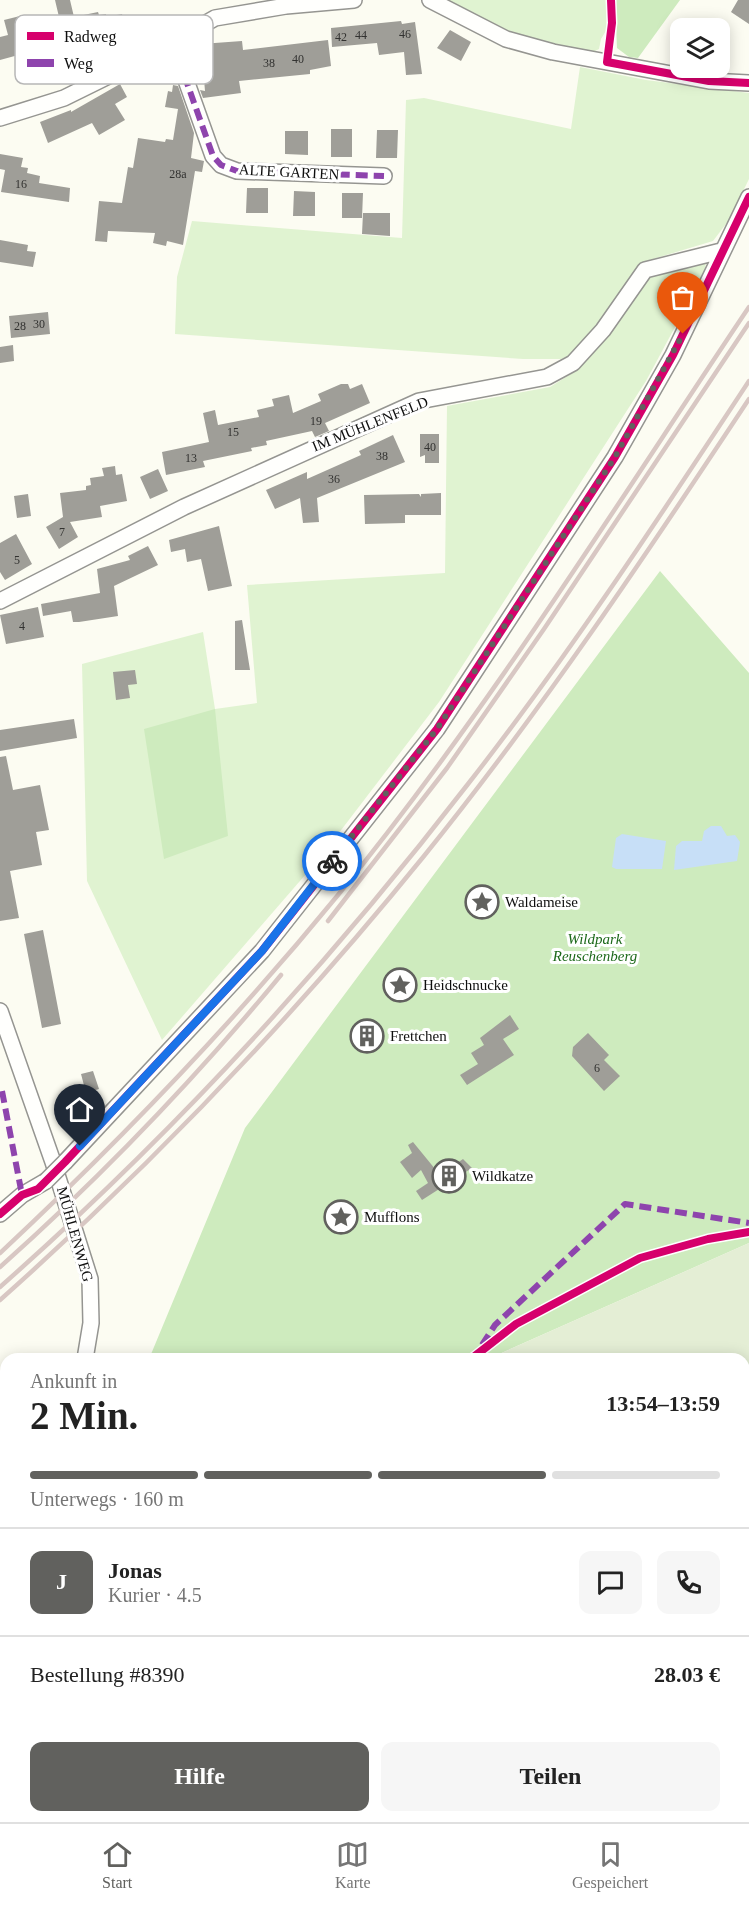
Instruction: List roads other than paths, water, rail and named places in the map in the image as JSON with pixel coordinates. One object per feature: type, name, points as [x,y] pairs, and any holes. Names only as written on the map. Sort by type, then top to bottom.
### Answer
[{"type":"street","points":[[213,19],[285,3],[354,0]]},
{"type":"street","points":[[430,0],[506,39],[553,52],[709,81],[749,83]]},
{"type":"street","points":[[0,118],[64,98],[92,84]]},
{"type":"street","name":"ALTE GARTEN","points":[[187,84],[213,156],[221,165],[237,171],[384,176]]},
{"type":"street","points":[[0,1214],[22,1195],[46,1181],[65,1162],[262,951],[437,729],[615,457],[673,356],[749,196]]},
{"type":"street","name":"IM MÜHLENFELD","points":[[0,601],[184,507],[419,401],[547,377],[573,363],[603,330],[645,270],[721,251]]},
{"type":"street","name":"MÜHLENWEG","points":[[0,1011],[53,1162],[90,1279],[92,1323],[86,1353]]},
{"type":"water","points":[[711,826],[721,826],[727,836],[735,835],[740,842],[737,861],[674,870],[676,846],[682,841],[702,841],[704,831]]},
{"type":"water","points":[[622,834],[666,841],[662,869],[616,869],[612,867],[616,838]]},
{"type":"railway","points":[[0,1253],[89,1168],[217,1035],[299,942],[394,825],[550,606],[749,307]]},
{"type":"railway","points":[[328,921],[447,768],[544,629],[749,323]]},
{"type":"railway","points":[[0,1287],[126,1170],[187,1109],[304,983],[360,918],[468,784],[542,686],[647,535],[749,381]]},
{"type":"railway","points":[[0,1300],[113,1196],[221,1087],[375,915],[468,801],[552,688],[632,574],[749,399]]},
{"type":"railway","points":[[0,1267],[38,1233],[146,1126],[215,1052],[281,975]]},
{"type":"place","name":"Waldameise","points":[[482,902]]},
{"type":"place","name":"Heidschnucke","points":[[400,985]]},
{"type":"place","name":"Frettchen","points":[[367,1036]]},
{"type":"place","name":"Wildkatze","points":[[449,1176]]},
{"type":"place","name":"Mufflons","points":[[341,1217]]},
{"type":"park label","name":"Wildpark Reuschenberg","points":[[595,948]]}]
